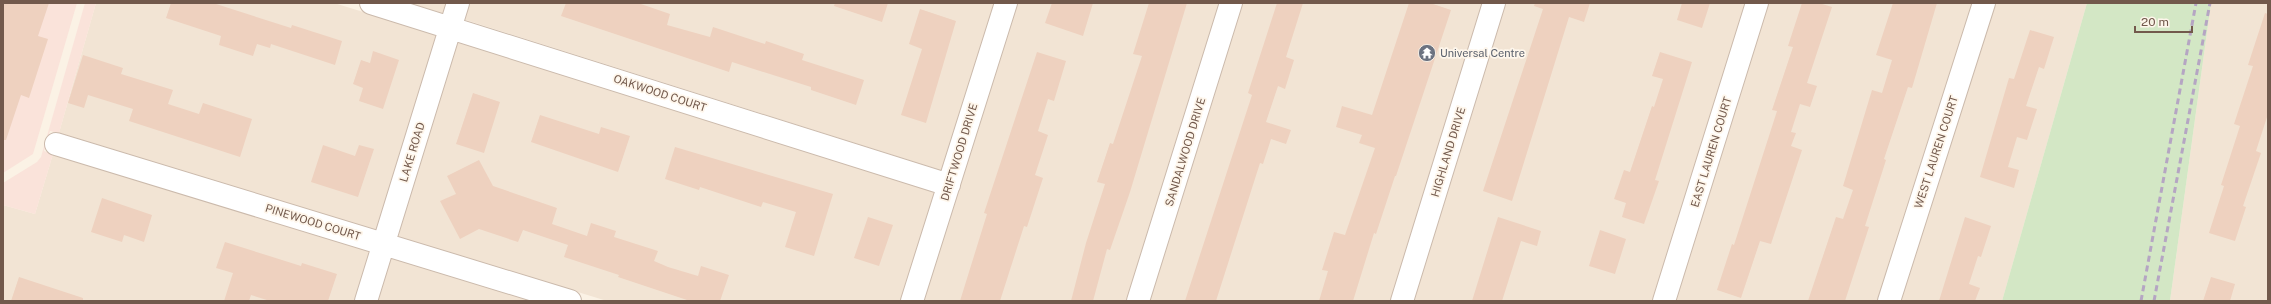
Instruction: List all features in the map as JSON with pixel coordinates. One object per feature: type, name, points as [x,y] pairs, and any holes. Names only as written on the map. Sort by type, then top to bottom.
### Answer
[{"type":"street","name":"OAKWOOD COURT","points":[[371,3],[949,185]]},
{"type":"street","name":"LAKE ROAD","points":[[366,301],[458,3]]},
{"type":"street","name":"DRIFTWOOD DRIVE","points":[[912,301],[1006,3]]},
{"type":"street","name":"SANDALWOOD DRIVE","points":[[1138,301],[1231,3]]},
{"type":"street","name":"HIGHLAND DRIVE","points":[[1402,301],[1494,3]]},
{"type":"street","name":"EAST LAUREN COURT","points":[[1664,301],[1757,3]]},
{"type":"street","name":"WEST LAUREN COURT","points":[[1889,301],[1984,3]]},
{"type":"street","name":"PINEWOOD COURT","points":[[56,144],[570,301]]},
{"type":"shaded area","points":[[3,3],[77,3],[33,154],[3,173]]},
{"type":"shaded area","points":[[85,3],[96,3],[59,133],[50,131],[44,151],[53,154],[35,214],[3,205],[3,183],[37,162],[41,157]]},
{"type":"shaded area","points":[[96,3],[334,3],[438,35],[378,231],[59,133]]},
{"type":"shaded area","points":[[409,3],[448,3],[445,14]]},
{"type":"shaded area","points":[[468,3],[995,3],[943,171],[463,19]]},
{"type":"shaded area","points":[[1016,3],[1221,3],[1128,301],[922,301]]},
{"type":"shaded area","points":[[1241,3],[1484,3],[1391,301],[1148,301]]},
{"type":"shaded area","points":[[1504,3],[1747,3],[1654,301],[1412,301]]},
{"type":"shaded area","points":[[1767,3],[1973,3],[1879,301],[1675,301]]},
{"type":"shaded area","points":[[1994,3],[2087,3],[2002,301],[1900,301]]},
{"type":"shaded area","points":[[2211,3],[2268,3],[2268,301],[2170,301]]},
{"type":"shaded area","points":[[457,40],[936,192],[902,301],[607,301],[396,236]]},
{"type":"shaded area","points":[[53,154],[371,252],[356,301],[3,301],[3,205],[35,214]]},
{"type":"shaded area","points":[[390,257],[532,301],[376,301]]},
{"type":"green space","points":[[2087,3],[2211,3],[2170,301],[2002,301]]},
{"type":"building","points":[[3,3],[49,3],[38,36],[48,39],[29,98],[21,95],[6,140],[3,140]]},
{"type":"building","points":[[171,3],[213,3],[291,28],[292,25],[342,41],[335,65],[271,44],[270,48],[257,44],[253,56],[219,45],[221,36],[166,18]]},
{"type":"building","points":[[566,3],[638,3],[670,14],[667,25],[710,37],[713,27],[765,44],[766,41],[804,54],[802,60],[864,80],[856,105],[811,90],[811,87],[732,62],[729,72],[561,16]]},
{"type":"building","points":[[835,3],[888,3],[882,22],[834,6]]},
{"type":"building","points":[[1052,3],[1093,3],[1083,36],[1045,23]]},
{"type":"building","points":[[1149,3],[1187,3],[1130,192],[1110,250],[1107,249],[1093,301],[1071,301],[1086,243],[1105,184],[1097,182],[1110,143],[1113,144],[1142,56],[1133,54]]},
{"type":"building","points":[[1277,3],[1303,3],[1286,57],[1294,60],[1285,89],[1278,86],[1266,122],[1291,130],[1286,144],[1271,139],[1263,164],[1260,163],[1216,301],[1185,301],[1252,95],[1248,93]]},
{"type":"building","points":[[1409,3],[1430,3],[1451,10],[1376,234],[1374,233],[1353,301],[1319,301],[1328,271],[1322,270],[1334,232],[1345,235],[1375,148],[1359,143],[1362,135],[1336,127],[1342,106],[1372,115]]},
{"type":"building","points":[[1535,3],[1590,3],[1584,22],[1569,17],[1512,201],[1483,191],[1543,9],[1534,6]]},
{"type":"building","points":[[1682,3],[1710,3],[1702,28],[1677,20]]},
{"type":"building","points":[[1802,3],[1819,3],[1832,7],[1807,83],[1817,86],[1810,107],[1800,104],[1791,132],[1796,133],[1791,146],[1802,150],[1771,244],[1760,241],[1741,298],[1717,290],[1732,244],[1734,245],[1777,111],[1772,110],[1793,47],[1788,46]]},
{"type":"building","points":[[1893,3],[1937,3],[1912,88],[1908,87],[1884,159],[1886,160],[1865,226],[1869,227],[1845,301],[1808,301],[1836,217],[1843,219],[1853,190],[1843,186],[1872,90],[1882,93],[1892,60],[1876,55]]},
{"type":"building","points":[[920,9],[956,21],[926,123],[901,115],[922,49],[909,44]]},
{"type":"building","points":[[2265,13],[2268,14],[2268,114],[2256,151],[2261,153],[2243,206],[2246,207],[2235,241],[2209,233],[2224,186],[2221,185],[2240,126],[2234,124],[2253,66],[2248,65]]},
{"type":"building","points":[[2030,30],[2054,37],[2044,69],[2039,67],[2026,106],[2037,109],[2027,140],[2017,137],[2008,167],[2019,170],[2014,188],[1980,177],[2009,78],[2014,79]]},
{"type":"building","points":[[373,51],[399,60],[383,109],[359,101],[363,88],[353,84],[361,60],[370,63]]},
{"type":"building","points":[[1037,52],[1066,61],[1054,101],[1048,99],[1038,131],[1048,135],[1035,175],[1043,178],[1027,227],[1024,226],[1000,301],[960,301],[987,214],[984,213]]},
{"type":"building","points":[[1660,52],[1692,62],[1655,180],[1659,181],[1644,224],[1622,217],[1626,203],[1614,199],[1624,170],[1630,172],[1652,106],[1654,107],[1663,79],[1652,76]]},
{"type":"building","points":[[83,55],[123,68],[121,74],[173,90],[168,104],[199,114],[203,103],[252,119],[240,157],[129,121],[133,109],[88,95],[84,108],[68,103]]},
{"type":"building","points":[[473,93],[500,102],[484,153],[456,144]]},
{"type":"building","points":[[540,115],[599,134],[601,127],[630,136],[618,172],[531,142]]},
{"type":"building","points":[[323,145],[355,156],[359,145],[374,149],[358,197],[311,182]]},
{"type":"building","points":[[675,147],[833,194],[814,256],[785,247],[796,212],[763,202],[761,207],[700,187],[699,190],[665,179]]},
{"type":"building","points":[[479,160],[493,186],[557,208],[552,224],[587,236],[591,223],[616,231],[614,237],[658,251],[654,261],[668,267],[698,276],[701,266],[729,275],[720,301],[690,301],[618,277],[619,275],[564,257],[568,245],[523,230],[518,242],[479,229],[460,239],[440,201],[456,194],[447,176]]},
{"type":"building","points":[[102,198],[152,215],[144,242],[124,235],[122,242],[91,232]]},
{"type":"building","points":[[868,217],[893,225],[879,266],[854,258]]},
{"type":"building","points":[[1498,217],[1541,231],[1537,246],[1521,241],[1502,301],[1472,301]]},
{"type":"building","points":[[1965,217],[1991,226],[1981,257],[1978,256],[1969,284],[1980,288],[1975,301],[1939,301]]},
{"type":"building","points":[[1600,230],[1626,239],[1615,274],[1589,266]]},
{"type":"building","points":[[225,242],[301,266],[302,263],[337,274],[328,301],[270,301],[251,295],[249,301],[224,301],[233,273],[216,268]]},
{"type":"building","points":[[19,277],[83,298],[83,301],[11,301]]},
{"type":"building","points":[[2211,277],[2235,284],[2230,301],[2203,301]]},
{"type":"railway","points":[[2141,301],[2196,3]]},
{"type":"railway","points":[[2154,301],[2210,3]]},
{"type":"place","name":"Universal Centre","points":[[1427,53]]}]
